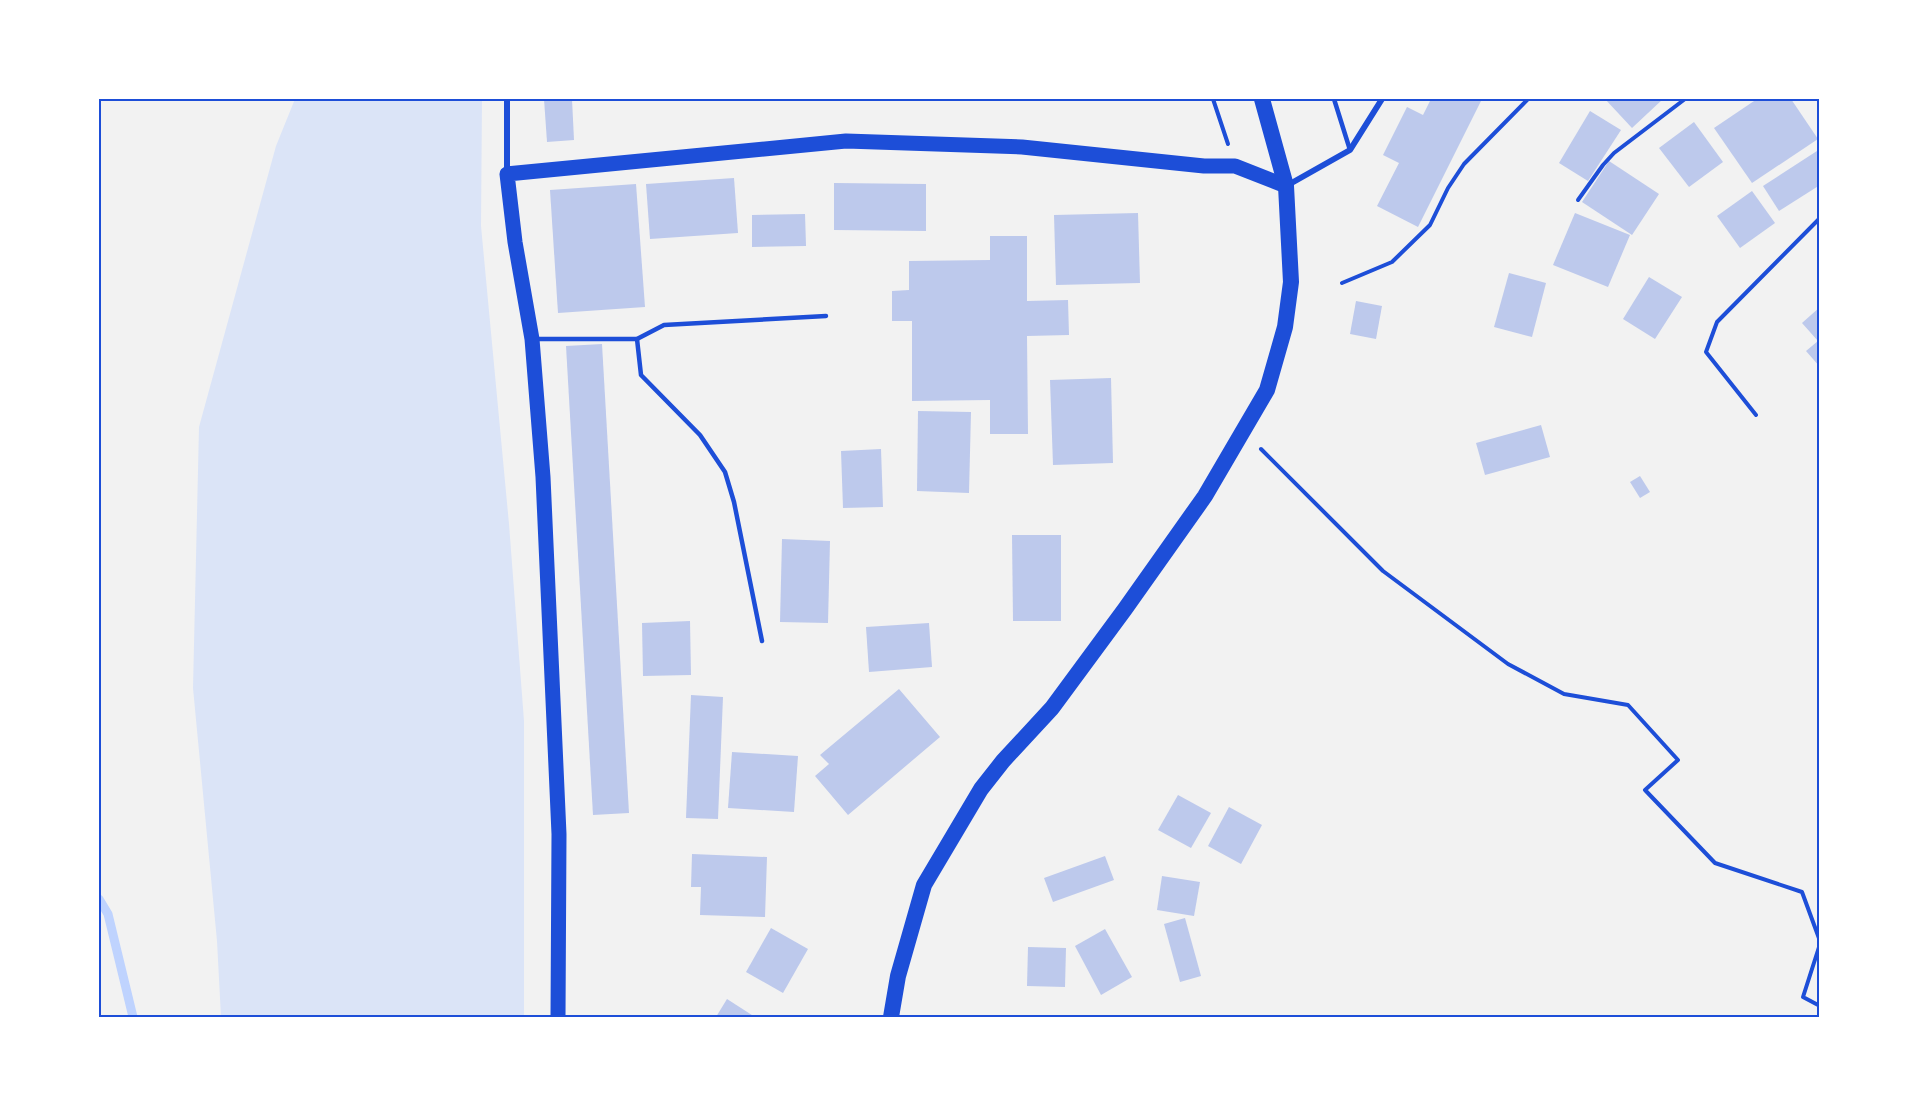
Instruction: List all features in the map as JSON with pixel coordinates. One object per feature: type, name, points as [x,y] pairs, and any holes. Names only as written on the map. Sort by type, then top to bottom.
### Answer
[{"type":"highway","points":[[891,1017],[898,976],[924,885],[981,789],[1003,761],[1052,708],[1125,609],[1205,496],[1267,390],[1285,327],[1291,282],[1286,186],[1262,99]]},
{"type":"main road","points":[[558,1017],[559,834],[543,477],[532,339],[515,242],[507,174],[846,141],[1022,147],[1194,165],[1235,166],[1286,186]]},
{"type":"street","points":[[507,99],[507,174]]},
{"type":"street","points":[[1286,186],[1350,150],[1382,99]]},
{"type":"lane","points":[[1334,99],[1350,150]]},
{"type":"lane","points":[[532,339],[637,339],[664,325],[826,316]]},
{"type":"lane","points":[[637,339],[641,375],[700,435],[724,472],[734,502],[762,641]]},
{"type":"path","points":[[1213,99],[1235,166]]},
{"type":"path","points":[[1342,283],[1392,262],[1430,225],[1448,188],[1464,164],[1528,99]]},
{"type":"path","points":[[1578,200],[1614,153],[1685,99]]},
{"type":"path","points":[[1755,415],[1706,352],[1717,322],[1820,218]]},
{"type":"path","points":[[1243,432],[1383,571],[1508,664],[1564,694],[1628,705],[1678,760],[1645,790],[1715,863],[1802,892],[1820,942],[1803,997],[1820,1006]]},
{"type":"shaded area","points":[[295,99],[482,99],[481,226],[509,524],[524,721],[524,1017],[221,1017],[217,941],[193,688],[199,427],[276,146]]},
{"type":"building","points":[[544,99],[572,99],[574,140],[547,142]]},
{"type":"building","points":[[1431,99],[1477,99],[1481,101],[1418,227],[1377,206],[1399,163],[1383,155],[1407,107],[1423,115]]},
{"type":"building","points":[[1605,99],[1663,99],[1632,128]]},
{"type":"building","points":[[1757,99],[1791,99],[1818,139],[1752,183],[1714,128]]},
{"type":"building","points":[[1590,111],[1621,130],[1588,181],[1559,163]]},
{"type":"building","points":[[1694,122],[1723,162],[1689,187],[1659,148]]},
{"type":"building","points":[[1820,149],[1820,185],[1779,211],[1763,186]]},
{"type":"building","points":[[1609,161],[1659,194],[1632,235],[1582,202]]},
{"type":"building","points":[[734,178],[738,233],[650,239],[646,184]]},
{"type":"building","points":[[834,183],[926,184],[926,231],[834,230]]},
{"type":"building","points":[[636,184],[645,307],[558,313],[550,190]]},
{"type":"building","points":[[1752,191],[1775,223],[1740,248],[1717,216]]},
{"type":"building","points":[[1138,213],[1140,283],[1056,285],[1054,215]]},
{"type":"building","points":[[1575,213],[1630,235],[1608,287],[1553,265]]},
{"type":"building","points":[[805,214],[806,246],[752,247],[752,215]]},
{"type":"building","points":[[990,236],[1027,236],[1027,301],[1068,300],[1069,335],[1027,336],[1028,434],[990,434],[990,400],[912,401],[912,321],[892,321],[892,291],[909,290],[909,261],[990,260]]},
{"type":"building","points":[[1509,273],[1546,283],[1532,337],[1494,327]]},
{"type":"building","points":[[1649,277],[1682,297],[1655,339],[1623,319]]},
{"type":"building","points":[[1356,301],[1382,306],[1376,339],[1350,334]]},
{"type":"building","points":[[1820,307],[1820,367],[1806,351],[1818,341],[1802,323]]},
{"type":"building","points":[[602,344],[629,813],[593,815],[566,346]]},
{"type":"building","points":[[1111,378],[1113,463],[1053,465],[1050,380]]},
{"type":"building","points":[[918,411],[971,412],[969,493],[917,491]]},
{"type":"building","points":[[1541,425],[1550,457],[1485,475],[1476,443]]},
{"type":"building","points":[[881,449],[883,507],[843,508],[841,451]]},
{"type":"building","points":[[1640,476],[1650,492],[1640,498],[1630,482]]},
{"type":"building","points":[[1012,535],[1061,535],[1061,621],[1013,621]]},
{"type":"building","points":[[782,539],[830,541],[828,623],[780,622]]},
{"type":"building","points":[[690,621],[691,675],[643,676],[642,623]]},
{"type":"building","points":[[929,623],[932,667],[869,672],[866,627]]},
{"type":"building","points":[[899,689],[940,737],[848,815],[815,776],[829,764],[820,755]]},
{"type":"building","points":[[691,695],[723,697],[718,819],[686,818]]},
{"type":"building","points":[[732,752],[798,756],[794,812],[728,808]]},
{"type":"building","points":[[1178,795],[1211,813],[1191,848],[1158,830]]},
{"type":"building","points":[[1229,807],[1262,825],[1241,864],[1208,846]]},
{"type":"building","points":[[692,854],[767,857],[765,917],[700,915],[701,887],[691,887]]},
{"type":"building","points":[[1105,856],[1114,880],[1053,902],[1044,878]]},
{"type":"building","points":[[1162,876],[1200,882],[1194,916],[1157,910]]},
{"type":"building","points":[[1185,918],[1201,976],[1180,982],[1164,924]]},
{"type":"building","points":[[771,928],[808,949],[783,993],[746,972]]},
{"type":"building","points":[[1105,929],[1132,977],[1101,995],[1075,946]]},
{"type":"building","points":[[1028,947],[1066,948],[1065,987],[1027,986]]},
{"type":"building","points":[[727,999],[755,1017],[716,1017]]},
{"type":"waterway","points":[[99,899],[108,914],[133,1017]]}]
